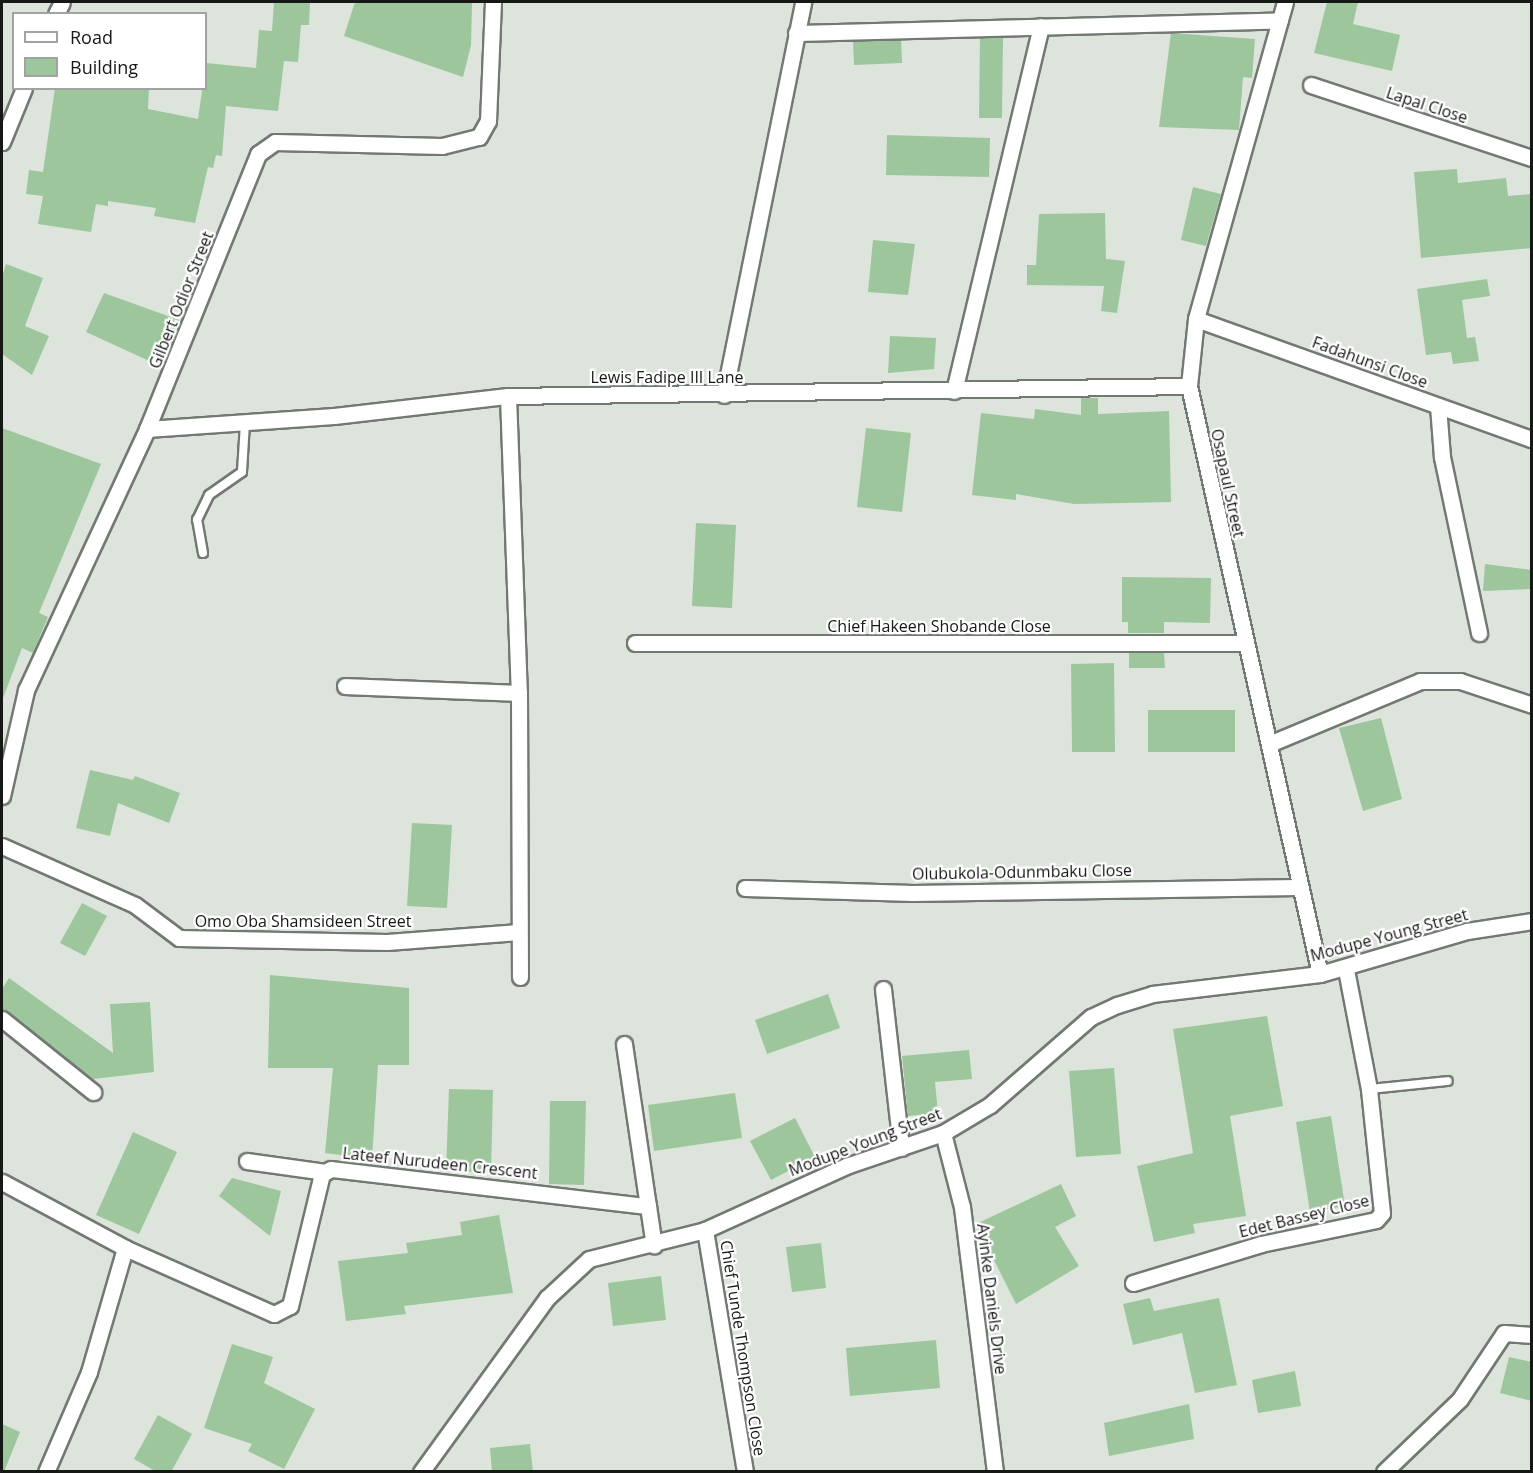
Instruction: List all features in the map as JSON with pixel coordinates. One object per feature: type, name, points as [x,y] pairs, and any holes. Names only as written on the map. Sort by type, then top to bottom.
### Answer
[{"type":"street","name":"Gilbert Odior Street","points":[[2,796],[26,690],[147,429],[258,154],[275,142],[442,146],[479,136],[488,121],[493,2]]},
{"type":"street","points":[[724,395],[803,2]]},
{"type":"street","name":"Osapaul Street","points":[[1285,2],[1196,320],[1189,386],[1243,643],[1269,744],[1320,975]]},
{"type":"street","points":[[796,33],[1280,20]]},
{"type":"street","points":[[954,391],[1041,26]]},
{"type":"street","name":"Lapal Close","points":[[1311,85],[1532,158]]},
{"type":"street","points":[[2,142],[23,90]]},
{"type":"street","name":"Fadahunsi Close","points":[[1196,320],[1532,440]]},
{"type":"street","name":"Lewis Fadipe III Lane","points":[[147,429],[245,423],[508,396],[724,395],[1189,386]]},
{"type":"street","points":[[508,396],[519,693],[520,977]]},
{"type":"street","points":[[1438,406],[1442,458],[1479,633]]},
{"type":"street","name":"Chief Hakeen Shobande Close","points":[[635,643],[1243,643]]},
{"type":"street","points":[[1269,744],[1420,681],[1460,681],[1532,705]]},
{"type":"street","points":[[345,686],[519,693]]},
{"type":"street","name":"Omo Oba Shamsideen Street","points":[[2,846],[135,905],[179,938],[387,942],[519,932]]},
{"type":"street","name":"Olubukola-Odunmbaku Close","points":[[746,888],[913,893],[1299,887]]},
{"type":"street","name":"Modupe Young Street","points":[[421,1472],[507,1350],[571,1272],[589,1259],[654,1246],[705,1230],[836,1170],[943,1133],[990,1106],[1091,1017],[1117,1005],[1152,994],[1320,975],[1467,931],[1532,921]]},
{"type":"street","name":"Edet Bassey Close","points":[[1133,1283],[1261,1244],[1379,1218],[1385,1204],[1369,1089],[1346,969]]},
{"type":"street","points":[[883,989],[901,1148]]},
{"type":"street","points":[[2,1018],[93,1092]]},
{"type":"street","points":[[624,1044],[654,1246]]},
{"type":"street","name":"Ayinke Daniels Drive","points":[[943,1133],[962,1207],[995,1472]]},
{"type":"street","points":[[247,1161],[325,1172]]},
{"type":"street","name":"Lateef Nurudeen Crescent","points":[[2,1182],[125,1248],[267,1312],[282,1313],[290,1306],[325,1172],[357,1170],[648,1206]]},
{"type":"street","name":"Chief Tunde Thompson Close","points":[[705,1230],[745,1472]]},
{"type":"street","points":[[46,1472],[89,1372],[125,1248]]},
{"type":"street","points":[[1384,1472],[1460,1399],[1504,1333],[1532,1335]]},
{"type":"lane","points":[[202,553],[197,520],[209,495],[242,472],[245,423]]},
{"type":"lane","points":[[1369,1089],[1448,1081]]},
{"type":"building","points":[[274,2],[310,2],[309,25],[301,25],[298,62],[284,61],[278,111],[226,106],[222,156],[216,155],[213,168],[208,167],[195,223],[154,216],[156,208],[108,201],[108,206],[96,204],[91,232],[38,224],[43,196],[26,194],[29,170],[43,172],[55,90],[149,90],[148,109],[198,119],[202,90],[207,90],[207,63],[256,68],[259,30],[272,31]]},
{"type":"building","points":[[355,2],[472,2],[471,45],[463,77],[344,36]]},
{"type":"building","points":[[1327,2],[1358,2],[1353,24],[1400,35],[1392,71],[1314,53]]},
{"type":"building","points":[[1171,33],[1255,39],[1252,78],[1243,77],[1239,130],[1159,127]]},
{"type":"building","points":[[1003,37],[1002,118],[979,118],[980,38]]},
{"type":"building","points":[[901,40],[902,63],[854,65],[853,41]]},
{"type":"building","points":[[887,135],[990,138],[989,177],[886,175]]},
{"type":"building","points":[[1457,169],[1458,183],[1506,178],[1508,196],[1532,194],[1532,248],[1421,258],[1414,172]]},
{"type":"building","points":[[1193,187],[1221,194],[1206,246],[1181,240]]},
{"type":"building","points":[[1105,213],[1106,259],[1125,261],[1117,313],[1101,311],[1104,286],[1027,285],[1027,265],[1036,265],[1039,214]]},
{"type":"building","points":[[873,240],[915,244],[908,295],[868,292]]},
{"type":"building","points":[[6,264],[43,278],[25,326],[49,336],[32,375],[2,354],[2,277]]},
{"type":"building","points":[[1487,279],[1490,296],[1462,300],[1467,338],[1475,337],[1479,361],[1453,364],[1451,352],[1426,355],[1417,289]]},
{"type":"building","points":[[104,293],[179,320],[158,365],[86,332]]},
{"type":"building","points":[[890,336],[936,338],[934,369],[888,373]]},
{"type":"building","points":[[1081,398],[1098,398],[1098,414],[1169,411],[1171,502],[1074,504],[1016,494],[1016,500],[972,495],[981,413],[1034,419],[1035,409],[1081,415]]},
{"type":"building","points":[[2,428],[101,464],[39,613],[48,617],[33,653],[22,648],[3,698]]},
{"type":"building","points":[[866,428],[911,433],[902,512],[857,507]]},
{"type":"building","points":[[696,523],[736,525],[732,608],[692,606]]},
{"type":"building","points":[[1485,564],[1532,570],[1532,589],[1483,591]]},
{"type":"building","points":[[1122,577],[1211,578],[1210,623],[1164,622],[1164,633],[1128,633],[1128,622],[1122,622]]},
{"type":"building","points":[[1129,653],[1164,653],[1165,668],[1129,668]]},
{"type":"building","points":[[1114,663],[1115,752],[1072,752],[1071,664]]},
{"type":"building","points":[[1148,710],[1235,710],[1235,752],[1148,752]]},
{"type":"building","points":[[1381,718],[1402,799],[1363,811],[1339,728]]},
{"type":"building","points":[[90,770],[133,780],[135,776],[180,793],[169,823],[118,803],[110,836],[76,828]]},
{"type":"building","points":[[412,823],[452,825],[447,908],[407,906]]},
{"type":"building","points":[[82,903],[107,916],[85,956],[60,943]]},
{"type":"building","points":[[270,975],[409,988],[409,1065],[378,1065],[372,1159],[325,1153],[333,1068],[268,1068]]},
{"type":"building","points":[[9,978],[113,1053],[110,1004],[150,1002],[154,1072],[93,1079],[2,1010],[2,989]]},
{"type":"building","points":[[828,994],[840,1028],[767,1054],[755,1020]]},
{"type":"building","points":[[1267,1016],[1283,1106],[1230,1116],[1246,1216],[1193,1224],[1195,1233],[1154,1242],[1137,1166],[1193,1153],[1173,1029]]},
{"type":"building","points":[[969,1050],[972,1079],[935,1082],[938,1113],[908,1116],[902,1056]]},
{"type":"building","points":[[1114,1068],[1121,1154],[1076,1157],[1069,1071]]},
{"type":"building","points":[[449,1089],[493,1090],[491,1172],[446,1171]]},
{"type":"building","points":[[735,1093],[742,1138],[654,1151],[648,1105]]},
{"type":"building","points":[[550,1101],[586,1101],[584,1185],[549,1184]]},
{"type":"building","points":[[1331,1116],[1345,1206],[1310,1212],[1296,1122]]},
{"type":"building","points":[[795,1118],[815,1157],[771,1180],[750,1141]]},
{"type":"building","points":[[133,1132],[177,1152],[139,1234],[96,1215]]},
{"type":"building","points":[[232,1178],[281,1191],[270,1236],[219,1196]]},
{"type":"building","points":[[1061,1184],[1076,1216],[1055,1227],[1079,1266],[1016,1304],[976,1224]]},
{"type":"building","points":[[499,1215],[513,1293],[404,1306],[406,1314],[346,1321],[338,1261],[408,1253],[406,1243],[462,1235],[460,1222]]},
{"type":"building","points":[[821,1243],[826,1288],[792,1292],[786,1247]]},
{"type":"building","points":[[661,1276],[666,1320],[613,1326],[608,1283]]},
{"type":"building","points":[[1150,1298],[1154,1311],[1219,1298],[1237,1385],[1195,1393],[1182,1333],[1133,1345],[1123,1304]]},
{"type":"building","points":[[936,1340],[940,1388],[850,1396],[846,1348]]},
{"type":"building","points":[[232,1344],[273,1357],[264,1383],[315,1409],[284,1469],[248,1451],[252,1444],[204,1428]]},
{"type":"building","points":[[1509,1357],[1532,1362],[1532,1401],[1500,1393]]},
{"type":"building","points":[[1295,1371],[1301,1406],[1258,1413],[1252,1380]]},
{"type":"building","points":[[1189,1404],[1194,1439],[1109,1456],[1104,1423]]},
{"type":"building","points":[[158,1415],[192,1434],[171,1472],[157,1472],[134,1459]]},
{"type":"building","points":[[2,1424],[20,1432],[4,1472],[2,1472]]},
{"type":"building","points":[[530,1444],[533,1472],[492,1472],[490,1448]]}]
